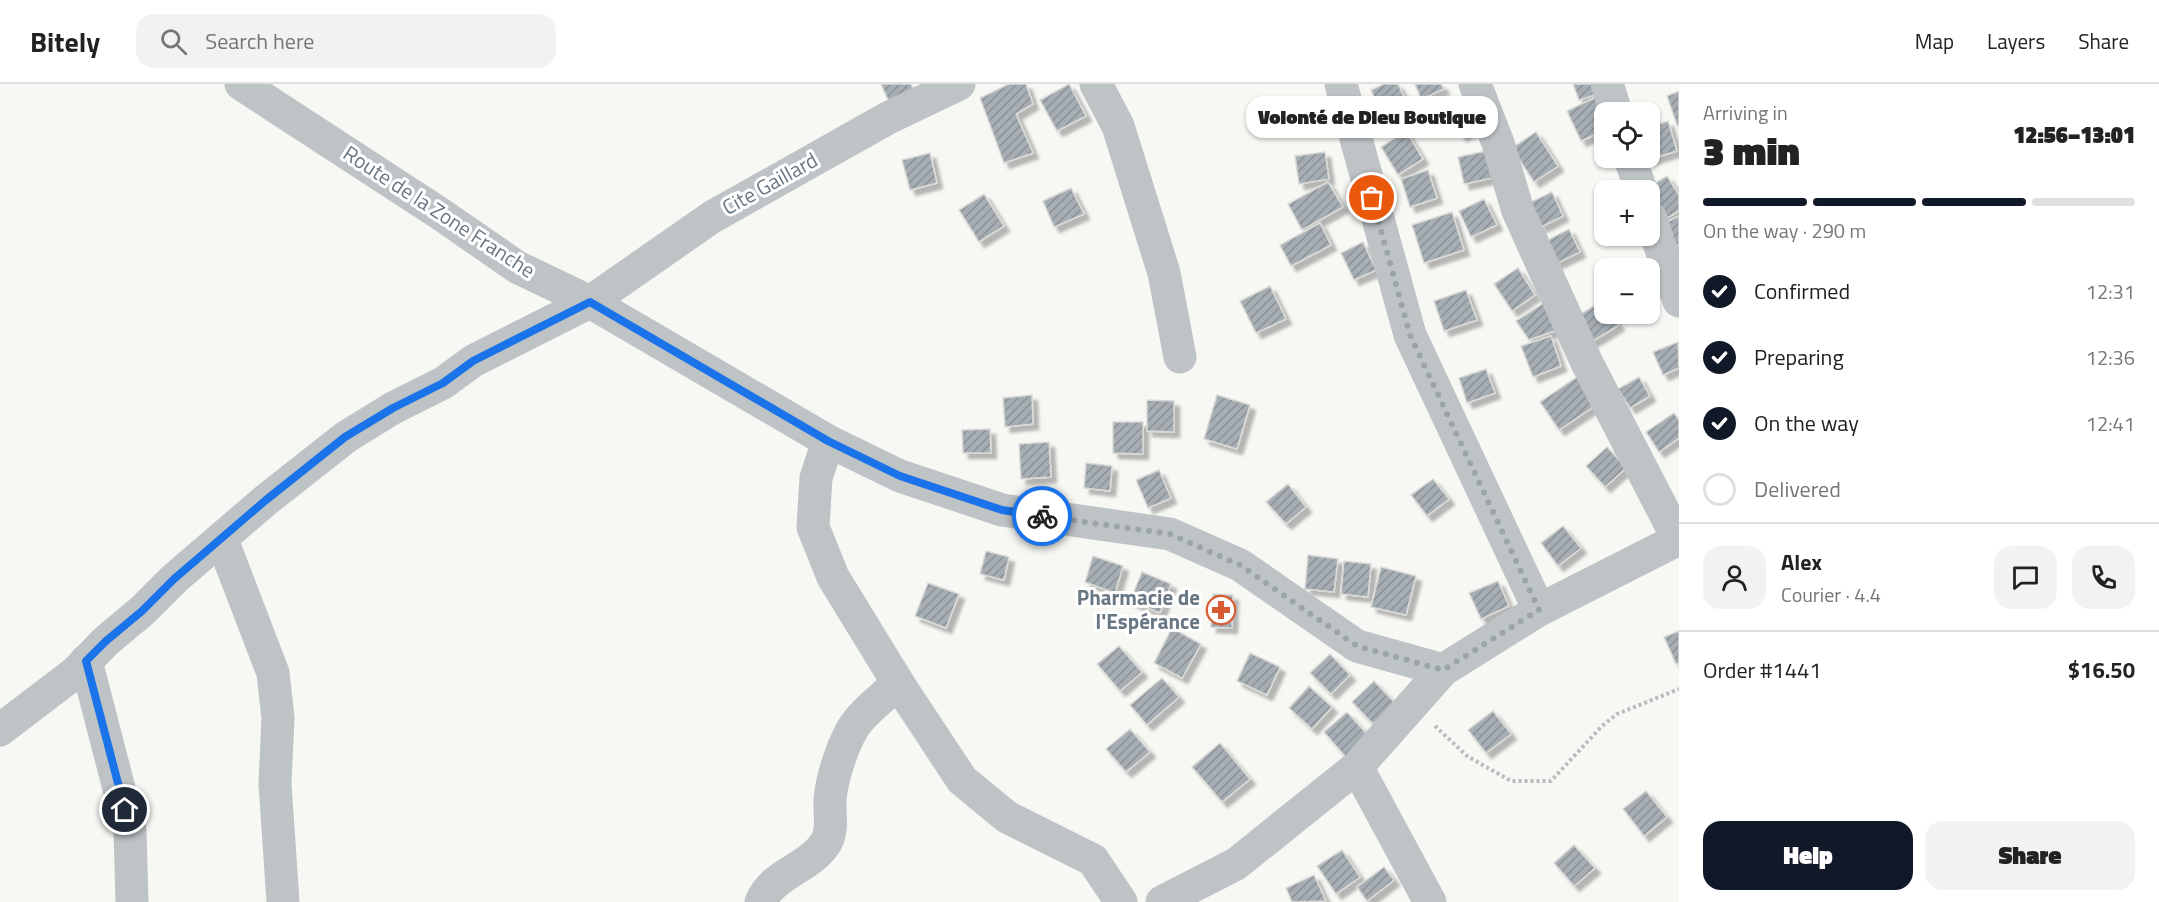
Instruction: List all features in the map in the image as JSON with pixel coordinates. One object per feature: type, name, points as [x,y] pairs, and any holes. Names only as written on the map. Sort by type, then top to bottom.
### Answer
[{"type":"street","name":"Route de la Zone Franche","points":[[241,84],[439,213],[517,267],[590,302],[828,441],[900,476],[1002,510],[1170,534],[1240,565],[1357,646],[1443,670]]},
{"type":"street","name":"Cite Gaillard","points":[[0,730],[76,672],[106,641],[142,611],[174,579],[266,500],[345,437],[393,408],[443,383],[473,361],[590,302],[712,217],[888,118],[959,84]]},
{"type":"street","points":[[1096,84],[1118,126],[1164,273],[1180,357]]},
{"type":"street","points":[[1341,84],[1410,335],[1539,610]]},
{"type":"street","points":[[1162,902],[1236,864],[1357,767],[1443,670],[1539,610],[1679,539],[1587,363],[1518,211],[1498,143],[1475,84]]},
{"type":"street","points":[[1607,84],[1613,102]]},
{"type":"street","points":[[1660,246],[1679,302]]},
{"type":"street","points":[[828,441],[816,478],[813,527],[833,577],[898,683],[962,780],[1007,817],[1093,860],[1121,902]]},
{"type":"street","points":[[222,540],[273,673],[278,718],[275,784],[283,902]]},
{"type":"street","points":[[86,661],[130,831],[132,902]]},
{"type":"street","points":[[761,902],[766,891],[778,879],[815,854],[826,843],[832,823],[830,799],[842,749],[857,721],[898,683]]},
{"type":"street","points":[[1357,767],[1430,902]]},
{"type":"path","points":[[1413,704],[1467,756],[1511,781],[1551,781],[1602,726],[1617,714],[1679,689]]},
{"type":"building","points":[[881,84],[911,84],[914,91],[889,102]]},
{"type":"building","points":[[1009,84],[1026,84],[1033,104],[1016,114],[1033,153],[1004,163],[980,98]]},
{"type":"building","points":[[1069,84],[1086,116],[1057,131],[1040,100]]},
{"type":"building","points":[[1384,84],[1398,84],[1408,106],[1383,117],[1371,90]]},
{"type":"building","points":[[1415,84],[1441,84],[1444,89],[1421,99]]},
{"type":"building","points":[[1573,84],[1603,84],[1606,91],[1579,100]]},
{"type":"building","points":[[1679,91],[1679,125],[1677,125],[1667,96]]},
{"type":"building","points":[[1473,97],[1487,123],[1461,136],[1447,110]]},
{"type":"building","points":[[1596,97],[1598,102],[1594,102],[1594,135],[1581,141],[1567,111]]},
{"type":"building","points":[[1668,121],[1677,151],[1660,156],[1660,124]]},
{"type":"building","points":[[1406,131],[1423,159],[1398,175],[1381,147]]},
{"type":"building","points":[[1536,132],[1558,166],[1534,182],[1512,148]]},
{"type":"building","points":[[1486,151],[1492,178],[1464,184],[1458,157]]},
{"type":"building","points":[[1325,152],[1329,179],[1299,184],[1295,156]]},
{"type":"building","points":[[930,153],[937,183],[910,190],[902,160]]},
{"type":"building","points":[[1428,170],[1437,198],[1410,207],[1401,179]]},
{"type":"building","points":[[1667,176],[1679,195],[1679,211],[1665,219],[1660,210],[1660,180]]},
{"type":"building","points":[[1328,182],[1343,207],[1302,230],[1288,204]]},
{"type":"building","points":[[1071,188],[1084,214],[1054,227],[1043,201]]},
{"type":"building","points":[[1552,192],[1563,216],[1541,227],[1529,203]]},
{"type":"building","points":[[984,194],[1004,226],[979,242],[959,210]]},
{"type":"building","points":[[1484,199],[1497,225],[1471,237],[1459,211]]},
{"type":"building","points":[[1452,212],[1464,250],[1424,263],[1412,225]]},
{"type":"building","points":[[1679,216],[1679,245],[1672,249],[1661,225]]},
{"type":"building","points":[[1320,223],[1331,245],[1291,266],[1280,245]]},
{"type":"building","points":[[1569,229],[1580,252],[1555,264],[1544,242]]},
{"type":"building","points":[[1363,242],[1376,270],[1354,280],[1341,253]]},
{"type":"building","points":[[1518,268],[1535,295],[1512,311],[1494,284]]},
{"type":"building","points":[[1270,286],[1286,319],[1256,333],[1240,301]]},
{"type":"building","points":[[1466,290],[1477,320],[1444,331],[1434,301]]},
{"type":"building","points":[[1545,302],[1557,330],[1529,340],[1516,321]]},
{"type":"building","points":[[1594,306],[1594,324],[1619,325],[1588,344],[1573,319]]},
{"type":"building","points":[[1551,336],[1561,366],[1533,377],[1521,346]]},
{"type":"building","points":[[1678,342],[1679,368],[1663,375],[1653,352]]},
{"type":"building","points":[[1486,369],[1495,393],[1467,403],[1459,378]]},
{"type":"building","points":[[1577,377],[1596,405],[1559,430],[1540,402]]},
{"type":"building","points":[[1639,377],[1650,396],[1630,408],[1618,389]]},
{"type":"building","points":[[1032,395],[1033,424],[1005,427],[1003,398]]},
{"type":"building","points":[[1217,395],[1250,405],[1237,449],[1204,439]]},
{"type":"building","points":[[1147,400],[1174,401],[1174,432],[1147,431]]},
{"type":"building","points":[[1674,413],[1679,420],[1679,438],[1659,452],[1646,432]]},
{"type":"building","points":[[1113,422],[1143,422],[1143,454],[1113,453]]},
{"type":"building","points":[[990,429],[991,453],[963,453],[962,430]]},
{"type":"building","points":[[1049,442],[1051,477],[1021,479],[1019,444]]},
{"type":"building","points":[[1607,447],[1626,468],[1605,487],[1586,466]]},
{"type":"building","points":[[1086,463],[1112,466],[1110,491],[1084,488]]},
{"type":"building","points":[[1159,470],[1171,498],[1148,508],[1136,480]]},
{"type":"building","points":[[1433,479],[1449,499],[1427,516],[1411,495]]},
{"type":"building","points":[[1288,484],[1306,507],[1286,524],[1266,502]]},
{"type":"building","points":[[1563,526],[1581,548],[1558,566],[1541,543]]},
{"type":"building","points":[[986,551],[1009,557],[1004,580],[980,574]]},
{"type":"building","points":[[1308,555],[1338,559],[1334,592],[1305,589]]},
{"type":"building","points":[[1093,556],[1123,566],[1115,593],[1085,582]]},
{"type":"building","points":[[1344,561],[1371,564],[1368,597],[1341,594]]},
{"type":"building","points":[[1381,567],[1416,576],[1406,615],[1371,607]]},
{"type":"building","points":[[1142,572],[1171,584],[1160,613],[1130,601]]},
{"type":"building","points":[[1498,581],[1509,606],[1481,619],[1469,593]]},
{"type":"building","points":[[928,583],[959,594],[946,628],[915,616]]},
{"type":"building","points":[[1213,594],[1233,595],[1232,628],[1211,627]]},
{"type":"building","points":[[1172,628],[1201,644],[1182,678],[1154,663]]},
{"type":"building","points":[[1679,631],[1679,663],[1676,664],[1664,637]]},
{"type":"building","points":[[1119,646],[1142,672],[1120,691],[1097,664]]},
{"type":"building","points":[[1250,653],[1280,667],[1267,695],[1237,681]]},
{"type":"building","points":[[1330,654],[1350,675],[1331,694],[1310,673]]},
{"type":"building","points":[[1162,678],[1179,697],[1147,725],[1130,705]]},
{"type":"building","points":[[1374,681],[1395,703],[1373,724],[1352,702]]},
{"type":"building","points":[[1309,686],[1332,707],[1312,729],[1289,708]]},
{"type":"building","points":[[1493,711],[1511,734],[1486,753],[1468,730]]},
{"type":"building","points":[[1347,712],[1373,741],[1350,762],[1324,732]]},
{"type":"building","points":[[1130,729],[1150,752],[1126,772],[1106,749]]},
{"type":"building","points":[[1220,743],[1250,779],[1222,802],[1192,767]]},
{"type":"building","points":[[1646,791],[1667,817],[1644,836],[1623,809]]},
{"type":"building","points":[[1574,845],[1595,868],[1574,886],[1554,863]]},
{"type":"building","points":[[1342,850],[1360,877],[1336,894],[1317,866]]},
{"type":"building","points":[[1384,867],[1394,880],[1367,901],[1357,887]]},
{"type":"building","points":[[1314,875],[1326,901],[1292,902],[1286,888]]},
{"type":"way so far","points":[[1042,516],[1170,534],[1240,565],[1357,646],[1443,670],[1539,610],[1410,335],[1372,198]]},
{"type":"place","name":"Volonté de Dieu Boutique","points":[[1372,198]]},
{"type":"place","name":"Pharmacie de l'Espérance","points":[[1221,610]]},
{"type":"route","points":[[125,810],[86,661],[174,579],[266,500],[345,437],[393,408],[443,383],[473,361],[590,302],[828,441],[900,476],[1002,510],[1042,516]]}]
